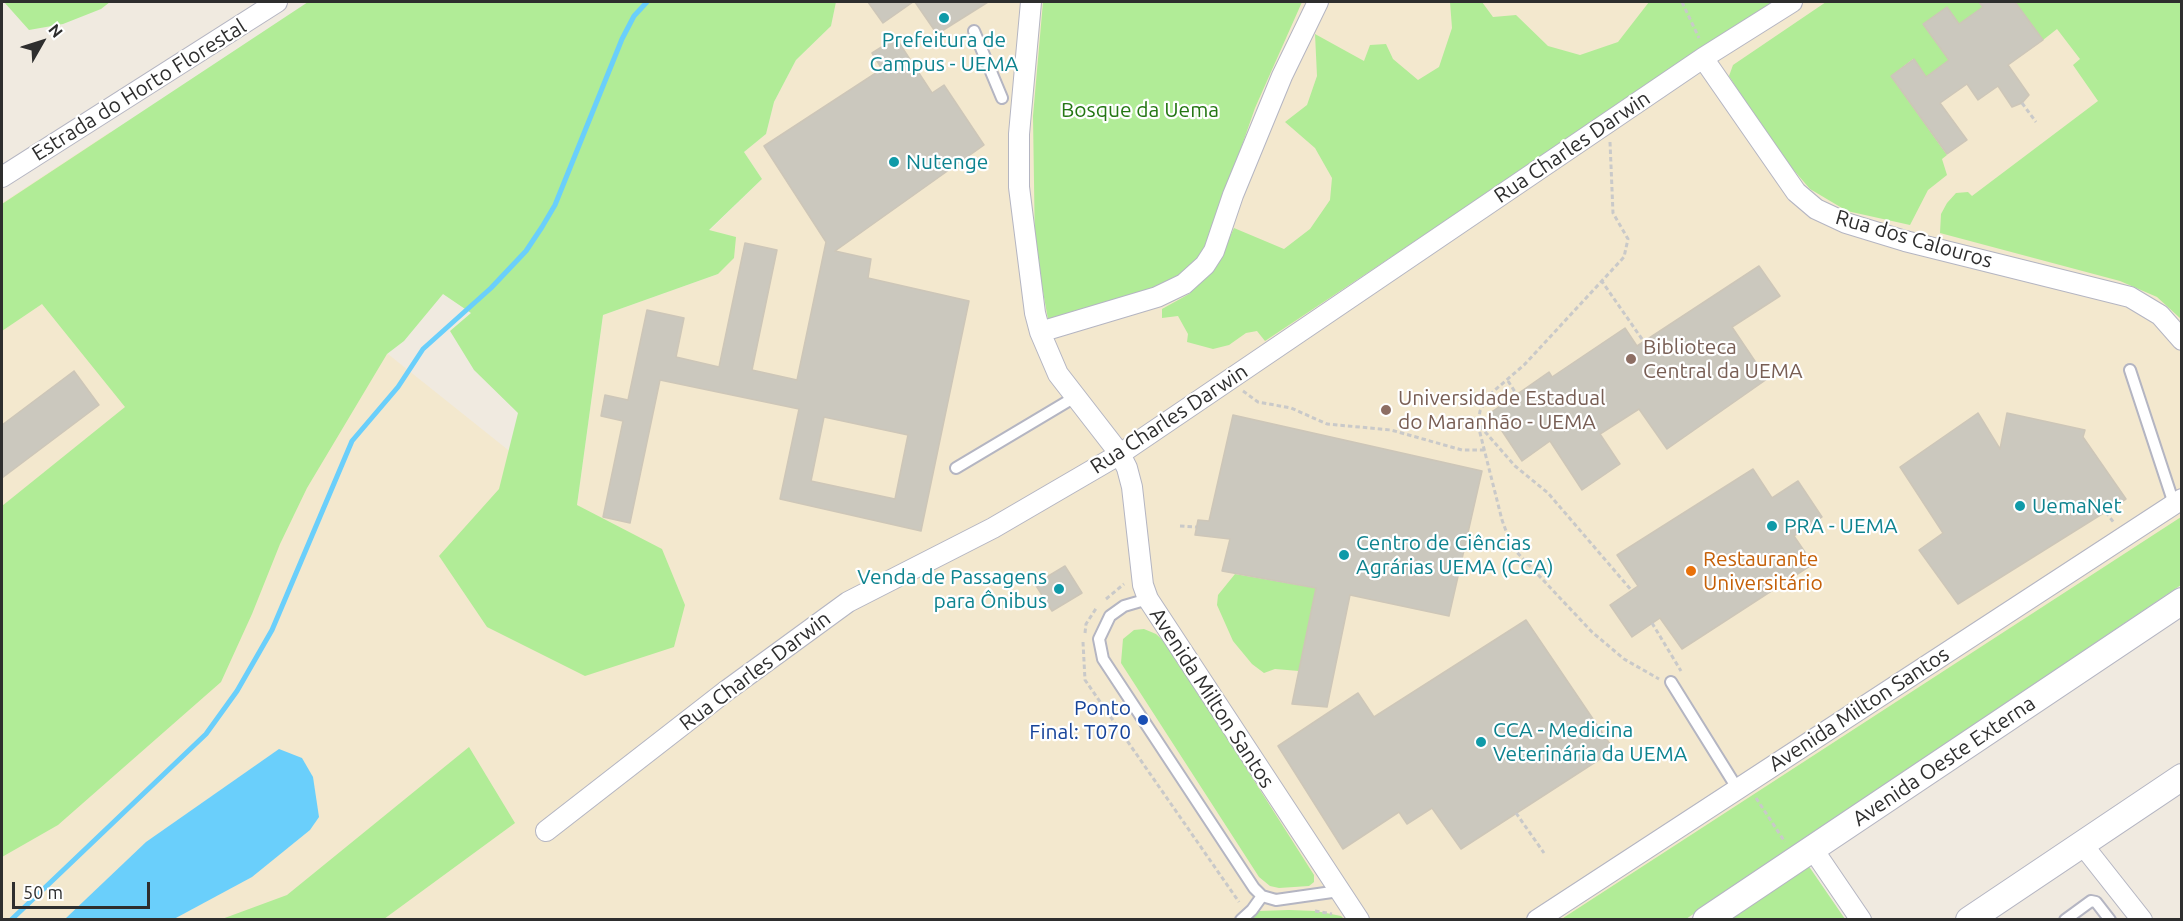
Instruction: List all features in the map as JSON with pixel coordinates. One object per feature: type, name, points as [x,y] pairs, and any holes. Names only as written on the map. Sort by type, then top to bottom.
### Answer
[{"type":"street","name":"Estrada do Horto Florestal","points":[[2,177],[277,2]]},
{"type":"street","name":"Avenida Milton Santos","points":[[1031,2],[1019,134],[1020,188],[1034,303],[1040,332],[1058,374],[1120,454],[1132,487],[1143,585],[1148,599],[1359,920]]},
{"type":"street","points":[[1040,332],[1157,297],[1192,279],[1214,251],[1233,195],[1277,87],[1318,2]]},
{"type":"street","name":"Rua Charles Darwin","points":[[546,831],[726,691],[848,602],[993,528],[1120,454],[1702,50],[1792,2]]},
{"type":"street","name":"Rua dos Calouros","points":[[1702,50],[1796,192],[1816,209],[1846,223],[1905,241],[2130,297],[2160,315],[2181,340]]},
{"type":"street","name":"Avenida Milton Santos","points":[[1537,920],[2178,502]]},
{"type":"street","name":"Avenida Oeste Externa","points":[[1706,920],[2181,601]]},
{"type":"street","points":[[1978,916],[2181,777]]},
{"type":"street","points":[[2082,844],[2142,920]]},
{"type":"street","points":[[1804,854],[1861,920]]},
{"type":"lane","points":[[974,31],[1002,98]]},
{"type":"lane","points":[[2130,370],[2178,502]]},
{"type":"lane","points":[[956,468],[1075,397]]},
{"type":"lane","points":[[1148,599],[1124,606],[1110,616],[1099,639],[1103,659],[1254,888],[1262,896],[1276,900],[1339,891]]},
{"type":"lane","points":[[1671,682],[1742,786]]},
{"type":"lane","points":[[1241,920],[1262,896]]},
{"type":"lane","points":[[2065,920],[2091,901],[2096,902],[2110,920]]},
{"type":"path","points":[[1682,2],[1702,50]]},
{"type":"path","points":[[2022,103],[2036,122]]},
{"type":"path","points":[[1610,141],[1613,213],[1629,238],[1624,257],[1507,381],[1488,396],[1479,411],[1479,425],[1502,520],[1512,547],[1592,632],[1624,659],[1650,676],[1671,682]]},
{"type":"path","points":[[1601,280],[1644,342]]},
{"type":"path","points":[[1507,381],[1517,395]]},
{"type":"path","points":[[1240,389],[1258,402],[1291,408],[1327,424],[1391,430],[1462,450],[1486,450]]},
{"type":"path","points":[[1479,425],[1515,466],[1548,493],[1632,591]]},
{"type":"path","points":[[1180,526],[1197,527]]},
{"type":"path","points":[[1742,786],[1804,854]]},
{"type":"path","points":[[1516,813],[1544,853]]},
{"type":"shaded area","name":"Universidade Estadual do Maranhão - UEMA","points":[[836,2],[2181,2],[2181,584],[1686,919],[2,920],[2,203],[110,132],[577,505],[603,315],[718,274],[709,231],[762,179],[744,152],[766,134],[774,102],[796,60],[831,26]]},
{"type":"green space","points":[[4,2],[110,2],[101,9],[63,24],[29,30]]},
{"type":"green space","points":[[308,2],[836,2],[831,26],[796,60],[774,102],[766,134],[744,152],[762,179],[709,230],[736,237],[734,258],[718,274],[603,315],[577,505],[662,549],[685,605],[674,647],[585,676],[487,627],[439,556],[499,489],[518,413],[474,370],[450,331],[471,313],[443,294],[404,341],[387,354],[307,488],[280,544],[221,682],[58,825],[2,857],[2,506],[125,407],[42,304],[2,331],[2,204]]},
{"type":"green space","name":"Bosque da Uema","points":[[1043,2],[1302,2],[1255,108],[1210,237],[1193,267],[1170,288],[1048,319],[1035,248],[1033,116]]},
{"type":"green space","points":[[1450,2],[1482,2],[1493,17],[1516,15],[1548,46],[1580,55],[1618,42],[1649,2],[1774,2],[1265,341],[1257,331],[1246,333],[1229,345],[1213,349],[1187,342],[1188,334],[1178,316],[1162,318],[1162,309],[1189,294],[1216,267],[1234,228],[1284,249],[1310,229],[1330,200],[1332,178],[1315,148],[1285,122],[1307,105],[1317,76],[1315,34],[1364,61],[1370,45],[1386,44],[1393,59],[1418,80],[1439,67],[1452,28]]},
{"type":"green space","points":[[1826,2],[1979,2],[1983,7],[1959,24],[1924,24],[1949,60],[1926,77],[1913,59],[1891,76],[1947,155],[1942,159],[1947,175],[1928,190],[1910,225],[1847,211],[1810,189],[1774,147],[1729,76],[1733,65]]},
{"type":"green space","points":[[2015,2],[2181,2],[2181,319],[2157,297],[2120,281],[1940,233],[1941,214],[1956,193],[1968,192],[1972,196],[2098,101],[2073,65],[2080,59],[2057,29],[2043,40]]},
{"type":"green space","points":[[2181,517],[2181,585],[1686,919],[1560,920]]},
{"type":"green space","points":[[1235,574],[1316,588],[1299,671],[1275,669],[1264,673],[1252,664],[1233,641],[1217,605],[1218,595]]},
{"type":"green space","points":[[1144,629],[1156,634],[1168,645],[1314,875],[1314,882],[1309,886],[1279,888],[1270,886],[1259,877],[1121,663],[1123,639],[1134,630]]},
{"type":"green space","points":[[469,747],[515,823],[384,919],[222,919],[287,895]]},
{"type":"green space","points":[[1808,865],[1845,919],[1729,920]]},
{"type":"green space","points":[[1259,911],[1316,911],[1341,916],[1344,919],[1251,919]]},
{"type":"water","points":[[279,749],[302,758],[313,777],[319,817],[310,830],[252,877],[174,919],[65,919],[146,842]]},
{"type":"building","name":"Prefeitura de Campus - UEMA","points":[[868,2],[913,2],[883,23]]},
{"type":"building","name":"Prefeitura de Campus - UEMA","points":[[915,2],[988,2],[937,34]]},
{"type":"building","points":[[1979,2],[2015,2],[2043,40],[2008,65],[2029,95],[2022,103],[2012,107],[1998,86],[1978,100],[1967,84],[1940,103],[1967,140],[1947,154],[1891,76],[1914,59],[1926,77],[1949,60],[1923,24],[1947,7],[1959,24],[1983,7]]},
{"type":"building","points":[[896,38],[932,93],[944,85],[984,145],[835,251],[871,259],[868,278],[969,301],[921,531],[780,499],[799,409],[660,380],[630,523],[603,517],[623,421],[601,416],[605,395],[628,400],[647,310],[684,318],[676,357],[719,367],[745,243],[777,250],[752,370],[797,380],[826,242],[764,146],[882,69],[872,53]],"holes":[[[824,417],[908,435],[895,499],[811,481]]]},
{"type":"building","name":"Biblioteca Central da UEMA","points":[[1759,266],[1780,296],[1732,327],[1767,379],[1667,449],[1639,409],[1600,434],[1620,464],[1582,490],[1550,441],[1522,461],[1490,413],[1549,372],[1552,377],[1625,328],[1637,346]]},
{"type":"building","points":[[74,371],[99,405],[2,478],[2,425]]},
{"type":"building","name":"UemaNet","points":[[1978,413],[2000,449],[2007,413],[2085,430],[2083,437],[2126,499],[1958,604],[1919,550],[1943,533],[1900,467]]},
{"type":"building","name":"Centro de Ciências Agrárias UEMA (CCA)","points":[[1233,415],[1482,471],[1449,616],[1350,595],[1327,707],[1292,704],[1316,588],[1222,571],[1230,539],[1195,535],[1198,520],[1209,521]]},
{"type":"building","name":"Restaurante Universitário","points":[[1753,469],[1772,498],[1798,481],[1822,517],[1794,536],[1813,564],[1682,649],[1660,618],[1632,637],[1610,605],[1638,586],[1617,555]]},
{"type":"building","name":"Venda de Passagens para Ônibus","points":[[1065,566],[1082,593],[1052,611],[1035,584]]},
{"type":"building","name":"CCA - Medicina Veterinária da UEMA","points":[[1526,620],[1614,750],[1461,849],[1432,808],[1407,824],[1399,812],[1343,849],[1278,746],[1358,693],[1374,717]]},
{"type":"waterway","points":[[11,920],[206,734],[237,691],[272,630],[352,441],[398,387],[423,349],[491,288],[526,251],[555,205],[622,39],[634,16],[647,2]]},
{"type":"place","name":"Prefeitura de Campus - UEMA","points":[[944,18]]},
{"type":"place","name":"Nutenge","points":[[894,162]]},
{"type":"place","name":"Biblioteca Central da UEMA","points":[[1631,359]]},
{"type":"place","name":"Universidade Estadual do Maranhão - UEMA","points":[[1386,410]]},
{"type":"place","name":"UemaNet","points":[[2020,506]]},
{"type":"place","name":"PRA - UEMA","points":[[1772,526]]},
{"type":"place","name":"Centro de Ciências Agrárias UEMA (CCA)","points":[[1344,555]]},
{"type":"place","name":"Restaurante Universitário","points":[[1691,571]]},
{"type":"place","name":"Venda de Passagens para Ônibus","points":[[1059,589]]},
{"type":"place","name":"Ponto Final: T070","points":[[1143,720]]},
{"type":"place","name":"CCA - Medicina Veterinária da UEMA","points":[[1481,742]]}]
